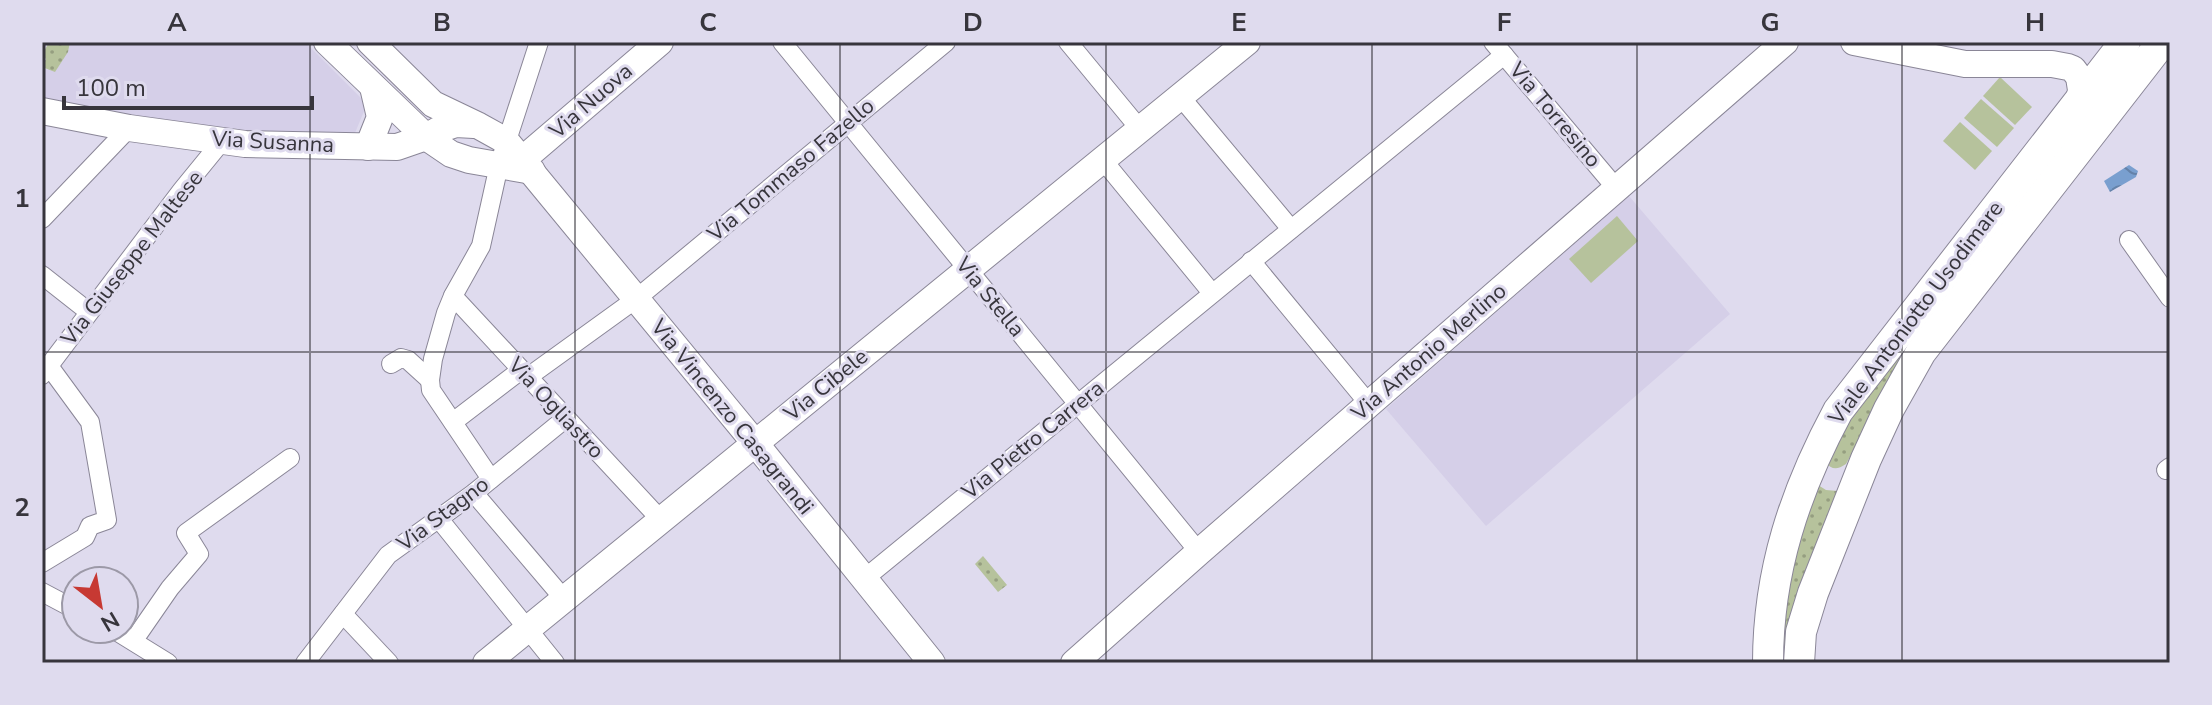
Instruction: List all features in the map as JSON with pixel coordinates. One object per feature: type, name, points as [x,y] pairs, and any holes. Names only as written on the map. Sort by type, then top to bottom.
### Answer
[{"type":"main road","points":[[327,42],[426,137],[451,154],[469,160],[515,160]]},
{"type":"main road","points":[[370,42],[433,104],[479,126],[515,160]]},
{"type":"main road","name":"Via Nuova","points":[[515,160],[660,42]]},
{"type":"main road","name":"Via Cibele","points":[[486,663],[1097,163],[1134,122],[1179,95],[1247,42]]},
{"type":"main road","name":"Via Antonio Merlino","points":[[1074,663],[1785,42]]},
{"type":"main road","points":[[1854,42],[1888,46],[1965,64],[2052,64],[2068,67],[2076,72],[2081,83],[2079,102]]},
{"type":"main road","points":[[2052,64],[2093,56],[2124,42]]},
{"type":"main road","name":"Viale Antoniotto Usodimare","points":[[1768,663],[1768,630],[1783,538],[1813,457],[1838,411],[2124,42]]},
{"type":"main road","name":"Viale Antoniotto Usodimare","points":[[1799,663],[1805,615],[1866,459],[1889,409],[1921,352],[2166,42]]},
{"type":"main road","points":[[368,147],[380,117],[373,87]]},
{"type":"main road","name":"Via Susanna","points":[[42,111],[129,128],[245,144],[397,147],[456,124],[479,126]]},
{"type":"main road","name":"Via Vincenzo Casagrandi","points":[[515,160],[636,299],[932,663]]},
{"type":"main road","points":[[1813,457],[1830,478],[1843,477],[1866,459]]},
{"type":"street","points":[[491,479],[431,390],[430,380],[446,313],[481,246],[515,160],[539,42]]},
{"type":"street","name":"Via Stella","points":[[782,42],[1199,552]]},
{"type":"street","name":"Via Tommaso Fazello","points":[[453,422],[636,299],[946,42]]},
{"type":"street","points":[[1068,42],[1134,122]]},
{"type":"street","points":[[1179,95],[1296,225],[1498,48]]},
{"type":"street","name":"Via Torresino","points":[[1498,48],[1616,188]]},
{"type":"street","points":[[42,219],[129,128]]},
{"type":"street","name":"Via Giuseppe Maltese","points":[[45,370],[222,141]]},
{"type":"street","points":[[1097,163],[1208,297]]},
{"type":"street","name":"Via Pietro Carrera","points":[[864,579],[1208,297],[1256,267],[1296,225]]},
{"type":"street","points":[[2129,240],[2170,298]]},
{"type":"street","points":[[1256,267],[1369,404]]},
{"type":"street","points":[[42,275],[89,312]]},
{"type":"street","name":"Via Ogliastro","points":[[453,296],[660,519]]},
{"type":"street","points":[[391,364],[401,358],[408,360],[430,380]]},
{"type":"street","points":[[42,563],[85,537],[90,526],[107,520],[90,422],[45,370]]},
{"type":"street","name":"Via Stagno","points":[[305,663],[388,555],[474,493],[566,418]]},
{"type":"street","points":[[168,663],[143,651],[170,588],[199,554],[186,533],[290,458]]},
{"type":"street","points":[[474,493],[564,599]]},
{"type":"street","points":[[439,519],[555,663]]},
{"type":"street","points":[[42,592],[60,602]]},
{"type":"street","points":[[343,614],[389,663]]},
{"type":"shaded area","points":[[70,42],[305,42],[367,104],[355,133],[257,133],[212,130],[42,101],[42,67],[48,70],[68,52]]},
{"type":"shaded area","points":[[1629,196],[1730,314],[1486,526],[1386,409]]},
{"type":"green space","points":[[49,42],[70,42],[68,52],[55,72],[42,67],[46,59],[42,55]]},
{"type":"green space","points":[[2139,42],[2147,42],[1907,351],[1846,464],[1830,467],[1825,462],[1828,444]]},
{"type":"green space","points":[[2000,77],[2032,107],[2015,125],[1983,96]]},
{"type":"green space","points":[[1981,99],[2014,128],[1997,147],[1964,118]]},
{"type":"green space","points":[[1960,122],[1992,151],[1975,170],[1943,141]]},
{"type":"green space","points":[[1617,216],[1638,241],[1591,283],[1569,259]]},
{"type":"green space","points":[[1818,485],[1826,490],[1838,491],[1789,663],[1781,663],[1780,611],[1794,538]]},
{"type":"green space","points":[[983,556],[1007,585],[998,592],[975,564]]},
{"type":"water","points":[[2129,165],[2138,171],[2136,177],[2110,192],[2104,181]]}]
